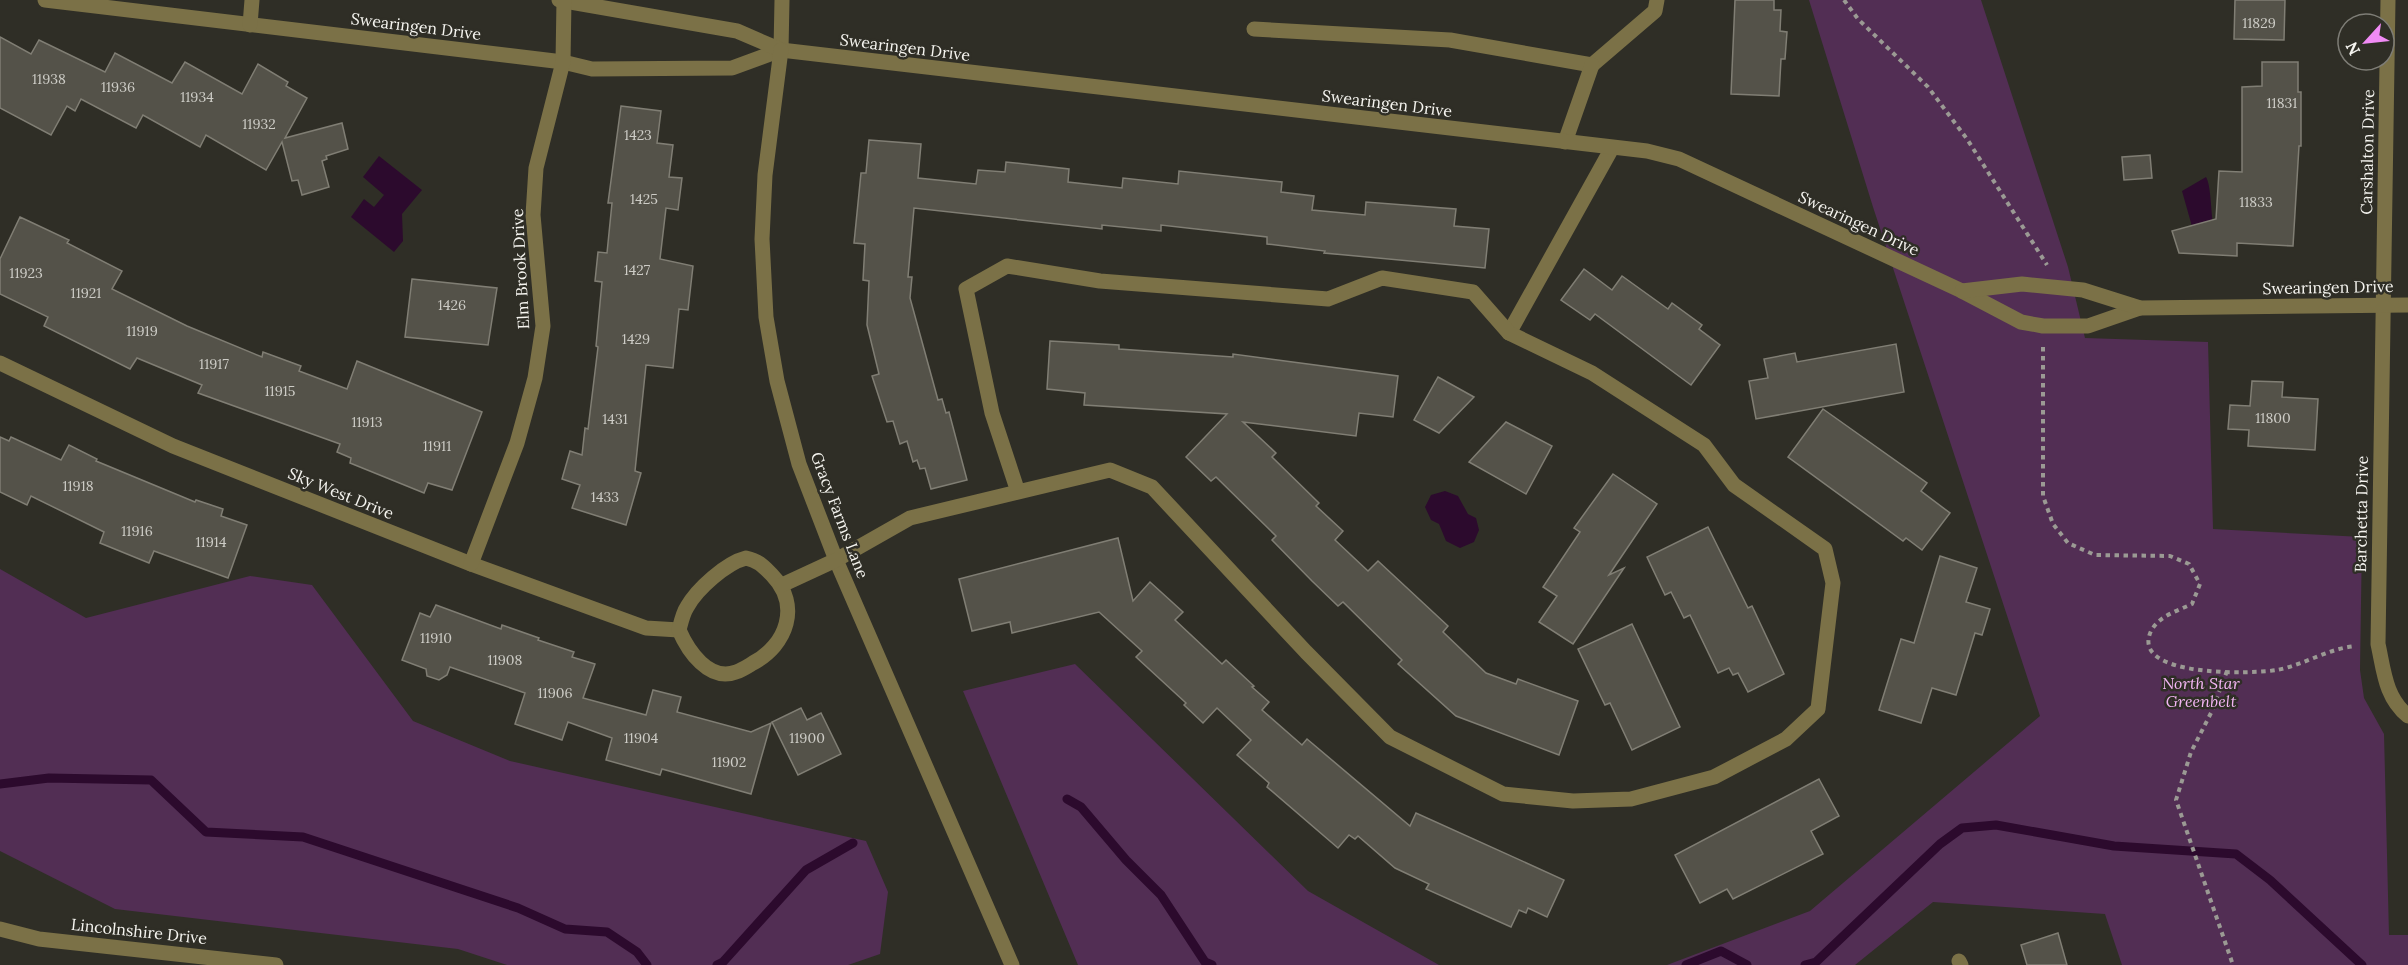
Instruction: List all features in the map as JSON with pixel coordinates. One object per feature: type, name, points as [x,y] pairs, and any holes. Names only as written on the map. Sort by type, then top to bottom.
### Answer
[{"type":"street","name":"Swearingen Drive","points":[[45,0],[563,62],[592,69],[732,68],[781,50]]},
{"type":"street","points":[[250,25],[252,0]]},
{"type":"street","name":"Swearingen Drive","points":[[562,0],[737,31],[781,50],[1647,151],[1679,159],[1962,291],[2021,322],[2043,326],[2088,326],[2140,308],[2408,305]]},
{"type":"street","name":"Elm Brook Drive","points":[[471,564],[517,442],[535,378],[543,326],[533,215],[536,168],[563,62],[562,0]]},
{"type":"street","name":"Gracy Farms Lane","points":[[782,0],[781,50],[765,175],[762,239],[766,317],[777,381],[799,464],[836,560],[1012,965]]},
{"type":"street","points":[[1565,142],[1592,65],[1655,11],[1657,0]]},
{"type":"street","name":"Carshalton Drive","points":[[2382,304],[2388,0]]},
{"type":"street","points":[[1254,29],[1450,40],[1592,65]]},
{"type":"street","points":[[1509,333],[1612,148]]},
{"type":"street","points":[[782,585],[836,560],[910,519],[1110,470],[1152,487],[1306,652],[1390,737],[1503,794],[1573,801],[1631,799],[1714,777],[1786,739],[1818,709],[1833,583],[1825,549],[1734,485],[1704,446],[1592,373],[1509,333],[1473,292],[1382,278],[1328,299],[1101,281],[1007,266],[966,289],[992,413],[1018,492]]},
{"type":"street","name":"Swearingen Drive","points":[[1962,291],[2022,284],[2083,290],[2140,308]]},
{"type":"street","name":"Barchetta Drive","points":[[2382,304],[2378,644],[2388,690],[2397,707],[2408,716]]},
{"type":"street","name":"Sky West Drive","points":[[0,363],[173,446],[471,564],[646,628],[678,630]]},
{"type":"street","points":[[746,558],[758,561],[782,585],[788,611],[783,637],[764,657],[735,673],[720,674],[705,667],[685,645],[678,630],[686,607],[713,578],[735,561],[746,558]]},
{"type":"street","name":"Lincolnshire Drive","points":[[0,929],[39,939],[276,965]]},
{"type":"path","points":[[1844,0],[1858,19],[1928,87],[1967,139],[2047,264],[2046,272]]},
{"type":"path","points":[[2043,340],[2043,496],[2053,524],[2068,543],[2095,555],[2170,556],[2189,564],[2200,584],[2192,604],[2156,621],[2148,637],[2150,650],[2164,663],[2202,671],[2276,670],[2348,647],[2378,644]]},
{"type":"path","points":[[2227,671],[2212,711],[2191,752],[2176,800],[2233,965]]},
{"type":"green space","name":"North Star Greenbelt","points":[[1809,0],[1981,0],[2068,267],[2085,338],[2208,342],[2213,529],[2362,537],[2360,670],[2364,698],[2384,734],[2389,935],[2408,935],[2408,965],[2122,965],[2105,914],[1933,902],[1855,965],[1667,965],[1810,911],[2040,716],[1873,207]]},
{"type":"green space","points":[[0,569],[86,618],[250,576],[312,585],[413,721],[510,761],[866,841],[888,892],[880,954],[848,965],[507,965],[458,949],[115,909],[0,851]]},
{"type":"green space","points":[[1075,664],[1308,891],[1439,965],[1078,965],[963,691]]},
{"type":"shaded area","points":[[379,156],[422,190],[402,214],[403,241],[394,252],[351,217],[364,199],[374,207],[384,195],[363,177]]},
{"type":"shaded area","points":[[2206,177],[2213,224],[2193,230],[2182,191]]},
{"type":"shaded area","points":[[1445,491],[1458,496],[1468,514],[1476,518],[1479,530],[1474,542],[1460,548],[1446,541],[1439,524],[1431,520],[1425,507],[1431,495]]},
{"type":"building","points":[[1735,0],[1774,0],[1774,10],[1781,10],[1780,31],[1787,32],[1785,59],[1781,59],[1779,96],[1731,94]]},
{"type":"building","points":[[2235,0],[2285,0],[2284,40],[2234,39]]},
{"type":"building","points":[[0,37],[31,54],[39,40],[105,72],[115,53],[172,83],[185,62],[242,94],[258,64],[288,82],[286,86],[307,98],[285,138],[342,123],[348,149],[326,156],[327,159],[322,161],[329,187],[302,195],[298,180],[292,181],[282,142],[266,170],[206,135],[200,147],[143,115],[136,128],[81,99],[75,111],[67,106],[51,135],[0,108]]},
{"type":"building","points":[[2262,62],[2298,62],[2298,92],[2301,92],[2301,146],[2299,146],[2293,246],[2237,243],[2237,256],[2179,253],[2172,231],[2216,219],[2219,171],[2242,172],[2242,87],[2262,86]]},
{"type":"building","points":[[621,106],[661,111],[657,143],[673,145],[669,177],[682,178],[678,210],[666,208],[660,259],[693,266],[688,310],[679,309],[673,368],[646,365],[635,471],[641,473],[626,525],[572,508],[580,485],[562,479],[570,451],[582,455],[585,428],[588,429],[598,347],[596,346],[602,282],[595,281],[598,252],[607,253],[612,203],[608,203]]},
{"type":"building","points":[[869,140],[921,144],[918,178],[976,184],[978,170],[1005,172],[1006,162],[1069,169],[1068,182],[1122,188],[1123,178],[1178,184],[1179,171],[1282,182],[1281,192],[1314,196],[1312,210],[1365,215],[1366,202],[1456,209],[1454,226],[1489,229],[1485,268],[1324,253],[1325,251],[1267,244],[1267,237],[1161,225],[1161,231],[1102,225],[1102,229],[914,208],[908,277],[912,277],[910,298],[938,400],[942,399],[946,413],[949,412],[967,480],[931,489],[925,468],[920,469],[917,460],[913,462],[907,441],[900,444],[893,421],[887,422],[872,376],[879,374],[867,325],[869,281],[863,280],[865,244],[854,243],[861,173],[866,173]]},
{"type":"building","points":[[2150,155],[2152,178],[2124,180],[2122,157]]},
{"type":"building","points":[[20,217],[69,240],[67,243],[122,271],[112,289],[187,326],[262,357],[263,352],[301,366],[299,371],[347,389],[357,361],[482,412],[452,490],[428,483],[424,493],[350,463],[351,458],[337,452],[340,444],[198,393],[202,385],[137,358],[130,369],[44,326],[48,317],[0,294],[0,259]]},
{"type":"building","points":[[1584,269],[1612,290],[1622,276],[1668,309],[1672,303],[1702,325],[1699,329],[1720,345],[1691,385],[1595,314],[1590,320],[1561,300]]},
{"type":"building","points":[[412,279],[497,288],[488,345],[405,337]]},
{"type":"building","points":[[1050,341],[1119,345],[1119,349],[1233,357],[1233,354],[1398,376],[1393,417],[1359,413],[1356,436],[1243,422],[1276,453],[1272,457],[1319,503],[1316,506],[1343,531],[1335,540],[1368,571],[1378,561],[1448,626],[1443,632],[1486,673],[1516,684],[1518,679],[1578,701],[1559,755],[1456,716],[1398,664],[1402,660],[1343,602],[1338,606],[1312,581],[1272,540],[1276,536],[1216,477],[1211,481],[1186,457],[1227,414],[1084,405],[1085,393],[1047,389]]},
{"type":"building","points":[[1896,344],[1904,392],[1756,419],[1749,381],[1768,378],[1764,359],[1795,353],[1797,362]]},
{"type":"building","points":[[1438,377],[1474,397],[1439,433],[1414,420]]},
{"type":"building","points":[[2252,381],[2283,382],[2282,397],[2318,399],[2315,450],[2248,446],[2249,430],[2228,429],[2230,405],[2250,406]]},
{"type":"building","points":[[1823,409],[1927,483],[1921,491],[1950,513],[1922,550],[1906,538],[1903,541],[1788,457]]},
{"type":"building","points":[[1506,422],[1552,446],[1526,494],[1469,462]]},
{"type":"building","points":[[0,437],[9,441],[11,437],[61,460],[69,445],[97,459],[96,461],[195,502],[196,500],[223,509],[221,516],[247,525],[228,578],[154,551],[149,563],[100,543],[104,532],[31,496],[27,505],[0,492]]},
{"type":"building","points":[[1613,474],[1657,504],[1609,575],[1624,568],[1573,644],[1539,622],[1557,596],[1543,587],[1580,532],[1574,528]]},
{"type":"building","points":[[1708,527],[1748,608],[1752,606],[1784,674],[1748,692],[1738,673],[1733,675],[1729,668],[1718,673],[1690,615],[1684,618],[1671,592],[1665,595],[1647,557]]},
{"type":"building","points":[[1118,538],[1133,601],[1150,582],[1183,612],[1175,620],[1222,664],[1226,660],[1254,686],[1252,687],[1269,702],[1262,710],[1302,745],[1307,739],[1410,826],[1416,813],[1564,880],[1547,917],[1528,908],[1526,913],[1519,910],[1511,927],[1426,889],[1429,884],[1395,868],[1358,836],[1355,839],[1349,835],[1338,848],[1267,787],[1269,783],[1237,755],[1251,740],[1217,708],[1203,723],[1184,705],[1186,703],[1136,657],[1142,651],[1099,612],[1012,633],[1010,622],[972,631],[959,579]]},
{"type":"building","points":[[1940,556],[1977,568],[1966,602],[1990,609],[1982,635],[1975,633],[1956,695],[1932,688],[1921,723],[1879,710],[1901,639],[1914,643]]},
{"type":"building","points":[[436,605],[501,629],[502,625],[539,638],[538,640],[574,652],[572,657],[595,664],[583,698],[646,715],[653,690],[681,697],[677,712],[751,732],[771,723],[751,794],[662,769],[660,775],[606,760],[612,738],[568,722],[562,740],[515,724],[525,693],[450,667],[447,675],[439,680],[427,676],[426,669],[402,660],[420,613],[430,617]]},
{"type":"building","points":[[1632,624],[1680,727],[1632,750],[1610,703],[1605,705],[1578,649]]},
{"type":"building","points":[[801,708],[807,720],[821,713],[841,754],[798,775],[772,722]]},
{"type":"building","points":[[1819,779],[1839,816],[1811,831],[1823,854],[1733,899],[1727,889],[1700,903],[1675,855]]},
{"type":"building","points":[[2058,933],[2067,965],[2027,965],[2021,945]]},
{"type":"waterway","points":[[0,784],[49,778],[151,780],[206,832],[303,837],[518,908],[565,929],[607,932],[637,952],[647,965]]},
{"type":"waterway","points":[[1067,799],[1081,807],[1126,860],[1161,895],[1205,962],[1212,965]]},
{"type":"waterway","points":[[1805,965],[1816,962],[1940,844],[1962,828],[1996,825],[2114,846],[2236,854],[2270,880],[2362,965]]},
{"type":"waterway","points":[[717,965],[723,962],[806,870],[853,843]]},
{"type":"waterway","points":[[1686,965],[1721,951],[1747,965]]}]
